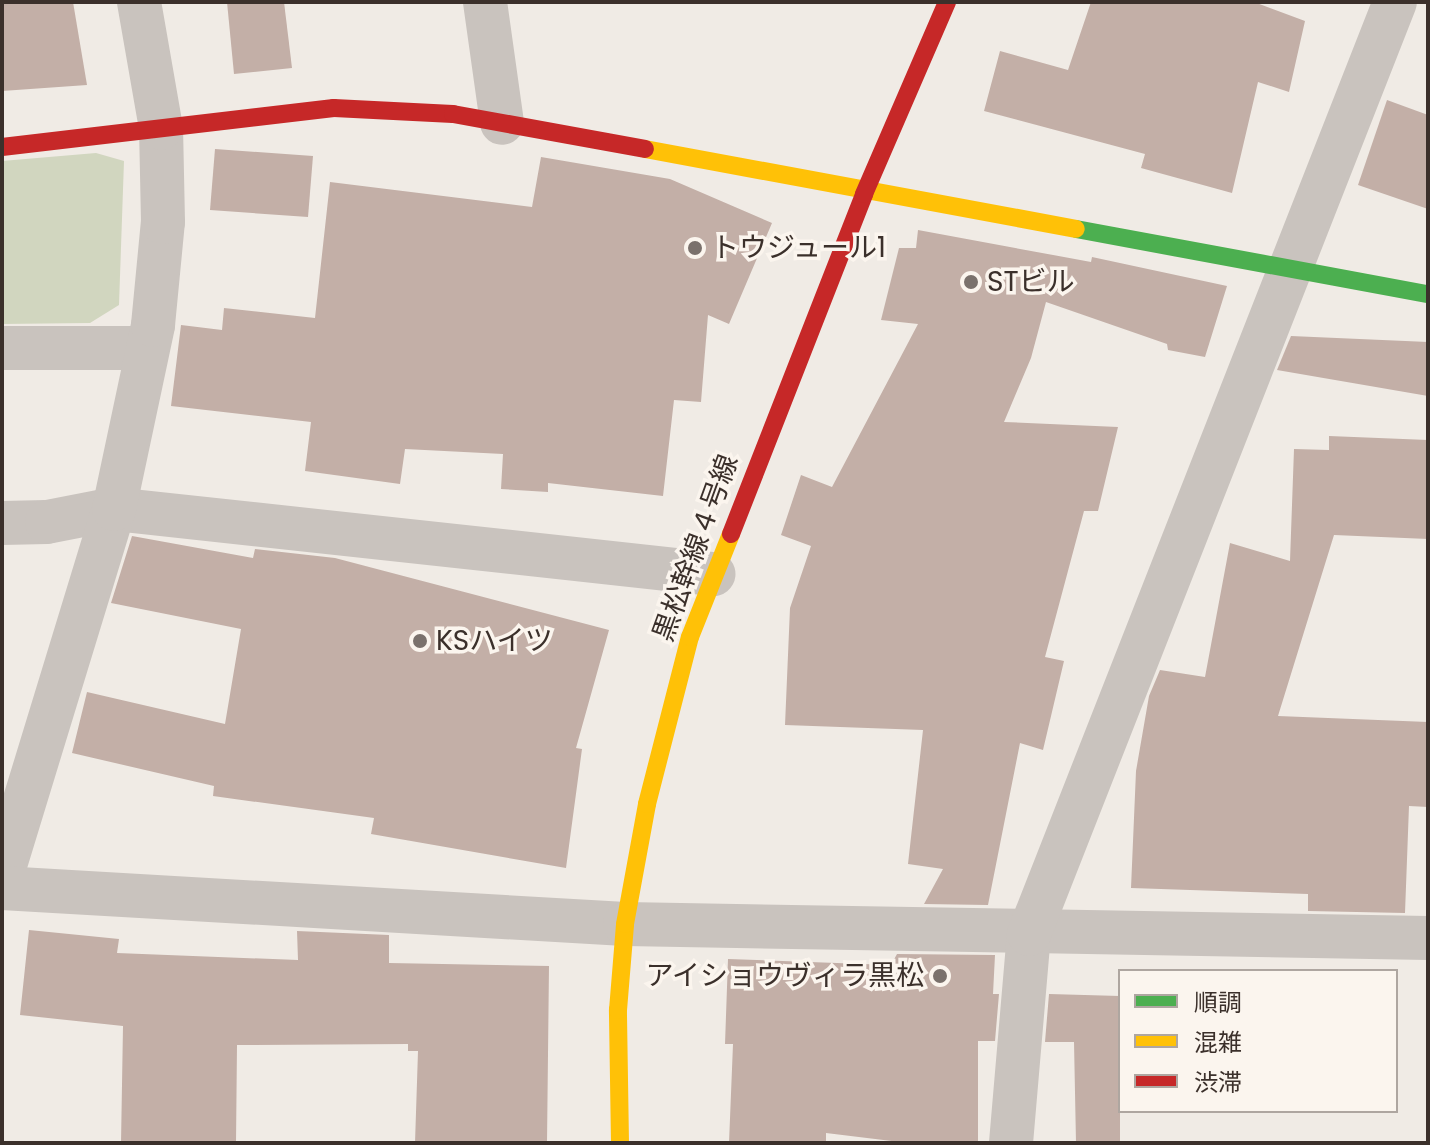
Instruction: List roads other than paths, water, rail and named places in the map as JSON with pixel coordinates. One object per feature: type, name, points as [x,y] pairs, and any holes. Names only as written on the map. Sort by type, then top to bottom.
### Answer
[{"type":"street","points":[[2,875],[114,509],[145,348],[153,325],[163,222],[161,128],[139,2]]},
{"type":"street","points":[[485,2],[502,123]]},
{"type":"street","name":"黒松幹線４号線","points":[[620,1143],[618,1010],[625,924],[651,788],[690,637],[864,194],[947,2]]},
{"type":"street","points":[[1011,1143],[1029,934],[1395,2]]},
{"type":"street","points":[[2,147],[334,108],[453,114],[864,194],[1428,294]]},
{"type":"street","points":[[2,348],[145,348]]},
{"type":"street","points":[[2,523],[47,522],[114,509],[713,574]]},
{"type":"street","points":[[2,888],[625,924],[1029,934],[1427,937]]},
{"type":"place","name":"トウジュール1","points":[[695,248]]},
{"type":"place","name":"STビル","points":[[971,282]]},
{"type":"place","name":"KSハイツ","points":[[420,641]]},
{"type":"place","name":"アイショウヴィラ黒松","points":[[940,976]]}]
